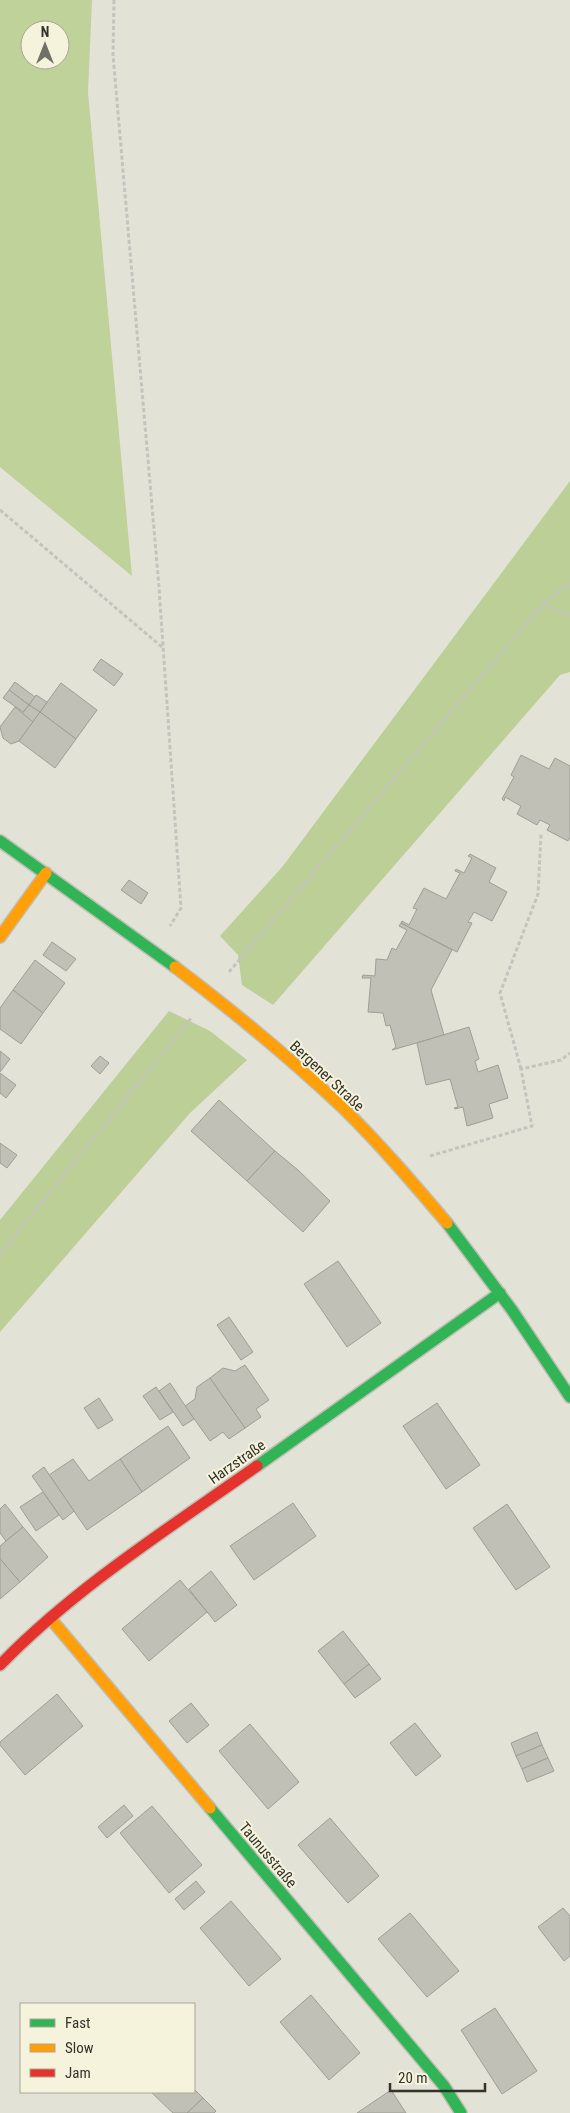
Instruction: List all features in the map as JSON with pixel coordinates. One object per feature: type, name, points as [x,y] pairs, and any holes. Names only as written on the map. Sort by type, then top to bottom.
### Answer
[{"type":"street","name":"Bergener Straße","points":[[0,841],[154,952],[306,1073],[399,1166],[500,1293],[570,1398]]},
{"type":"street","points":[[0,937],[46,873]]},
{"type":"street","name":"Harzstraße","points":[[0,1664],[20,1643],[91,1583],[378,1382],[500,1293]]},
{"type":"street","name":"Taunusstraße","points":[[50,1618],[444,2086],[461,2113]]},
{"type":"path","points":[[114,0],[113,55],[158,577],[181,908],[154,952]]},
{"type":"path","points":[[0,510],[162,648]]},
{"type":"path","points":[[0,1254],[209,994],[543,604],[570,583]]},
{"type":"path","points":[[543,604],[570,616]]},
{"type":"path","points":[[399,1166],[532,1126],[521,1069],[500,993],[538,894],[541,834]]},
{"type":"path","points":[[521,1069],[561,1060],[570,1053]]},
{"type":"green space","points":[[0,0],[92,0],[88,92],[132,576],[0,467]]},
{"type":"green space","points":[[570,481],[570,672],[560,675],[273,1005],[242,985],[238,955],[220,936],[283,866]]},
{"type":"green space","points":[[169,1011],[210,1031],[247,1060],[190,1113],[0,1332],[0,1220]]},
{"type":"building","points":[[101,659],[123,674],[114,686],[93,670]]},
{"type":"building","points":[[15,682],[35,697],[29,705],[9,690]]},
{"type":"building","points":[[61,683],[97,710],[76,739],[40,712]]},
{"type":"building","points":[[9,690],[29,705],[23,712],[3,698]]},
{"type":"building","points":[[36,695],[47,702],[40,712],[29,705]]},
{"type":"building","points":[[29,705],[40,712],[33,722],[22,714]]},
{"type":"building","points":[[15,707],[33,722],[19,741],[11,744],[3,738],[0,727]]},
{"type":"building","points":[[40,712],[76,739],[55,768],[19,741]]},
{"type":"building","points":[[521,755],[549,769],[555,758],[570,766],[570,837],[568,841],[547,830],[550,825],[540,820],[537,825],[517,814],[521,806],[505,797],[504,801],[502,799],[514,777],[511,775]]},
{"type":"building","points":[[470,854],[496,868],[489,882],[507,892],[492,921],[474,912],[468,922],[472,923],[457,952],[401,923],[402,921],[409,925],[417,909],[413,908],[424,888],[446,899],[460,873],[455,871],[456,869],[464,873],[472,858],[468,856]]},
{"type":"building","points":[[129,880],[148,893],[141,904],[121,890]]},
{"type":"building","points":[[401,923],[452,950],[431,990],[444,1035],[392,1050],[396,1047],[390,1025],[386,1026],[383,1013],[368,1012],[371,978],[362,978],[363,975],[375,976],[376,959],[387,960],[392,948],[396,950],[407,930],[399,926]]},
{"type":"building","points":[[52,942],[76,959],[66,971],[43,955]]},
{"type":"building","points":[[35,960],[65,983],[43,1013],[13,990]]},
{"type":"building","points":[[13,990],[43,1013],[21,1044],[0,1029],[0,1008]]},
{"type":"building","points":[[469,1027],[479,1059],[475,1061],[478,1072],[498,1065],[508,1098],[489,1104],[493,1118],[467,1126],[463,1107],[454,1108],[458,1107],[450,1079],[426,1085],[417,1043]]},
{"type":"building","points":[[0,1051],[10,1059],[0,1072]]},
{"type":"building","points":[[100,1056],[109,1063],[100,1074],[91,1066]]},
{"type":"building","points":[[0,1073],[16,1085],[6,1098],[0,1093]]},
{"type":"building","points":[[219,1100],[275,1151],[247,1181],[191,1131]]},
{"type":"building","points":[[0,1143],[17,1155],[7,1168],[0,1163]]},
{"type":"building","points":[[275,1151],[330,1201],[303,1232],[247,1181]]},
{"type":"building","points":[[338,1261],[381,1323],[347,1347],[304,1284]]},
{"type":"building","points":[[229,1317],[253,1352],[241,1360],[217,1325]]},
{"type":"building","points":[[245,1365],[269,1400],[256,1409],[261,1417],[245,1428],[210,1378],[223,1368],[235,1371]]},
{"type":"building","points":[[210,1378],[245,1428],[229,1439],[223,1432],[210,1441],[185,1406],[195,1399],[197,1387]]},
{"type":"building","points":[[170,1383],[194,1419],[183,1426],[159,1391]]},
{"type":"building","points":[[156,1387],[173,1412],[160,1420],[143,1396]]},
{"type":"building","points":[[99,1398],[113,1420],[98,1429],[84,1408]]},
{"type":"building","points":[[437,1403],[480,1465],[446,1489],[403,1426]]},
{"type":"building","points":[[168,1426],[190,1458],[142,1492],[120,1459]]},
{"type":"building","points":[[73,1459],[89,1481],[120,1459],[142,1492],[87,1530],[49,1475]]},
{"type":"building","points":[[44,1467],[74,1511],[63,1520],[32,1476]]},
{"type":"building","points":[[43,1492],[59,1515],[36,1531],[20,1507]]},
{"type":"building","points":[[293,1503],[316,1536],[254,1580],[230,1546]]},
{"type":"building","points":[[5,1504],[23,1527],[6,1541],[0,1533],[0,1509]]},
{"type":"building","points":[[507,1504],[550,1567],[516,1590],[473,1528]]},
{"type":"building","points":[[23,1527],[48,1557],[20,1582],[0,1559],[0,1546]]},
{"type":"building","points":[[0,1559],[20,1582],[0,1599]]},
{"type":"building","points":[[211,1571],[237,1605],[215,1622],[189,1589]]},
{"type":"building","points":[[180,1580],[207,1612],[149,1661],[122,1629]]},
{"type":"building","points":[[343,1631],[369,1664],[344,1684],[318,1651]]},
{"type":"building","points":[[369,1664],[381,1679],[355,1698],[344,1684]]},
{"type":"building","points":[[57,1694],[83,1726],[25,1775],[0,1745],[0,1742]]},
{"type":"building","points":[[191,1703],[209,1725],[187,1743],[169,1721]]},
{"type":"building","points":[[415,1723],[441,1756],[416,1776],[390,1743]]},
{"type":"building","points":[[250,1724],[299,1782],[268,1809],[219,1751]]},
{"type":"building","points":[[537,1732],[542,1745],[516,1756],[511,1743]]},
{"type":"building","points":[[542,1745],[548,1758],[522,1769],[516,1756]]},
{"type":"building","points":[[548,1758],[554,1771],[527,1782],[522,1769]]},
{"type":"building","points":[[124,1805],[133,1816],[107,1838],[98,1827]]},
{"type":"building","points":[[152,1806],[202,1865],[169,1893],[120,1833]]},
{"type":"building","points":[[330,1818],[379,1876],[348,1903],[298,1845]]},
{"type":"building","points":[[196,1881],[205,1892],[184,1910],[175,1899]]},
{"type":"building","points":[[231,1901],[281,1959],[249,1986],[200,1928]]},
{"type":"building","points":[[563,1908],[570,1916],[570,1956],[564,1961],[538,1927]]},
{"type":"building","points":[[410,1913],[459,1971],[427,1997],[378,1939]]},
{"type":"building","points":[[311,1995],[360,2053],[329,2080],[280,2022]]},
{"type":"building","points":[[495,2008],[537,2071],[502,2094],[461,2030]]},
{"type":"building","points":[[195,2090],[203,2098],[187,2113],[173,2113],[152,2093],[195,2093]]},
{"type":"building","points":[[391,2090],[406,2113],[357,2113]]},
{"type":"building","points":[[203,2098],[216,2111],[214,2113],[187,2113]]},
{"type":"traffic: fast","points":[[0,841],[175,967]]},
{"type":"traffic: fast","points":[[447,1223],[512,1310],[570,1397]]},
{"type":"traffic: fast","points":[[257,1466],[500,1293]]},
{"type":"traffic: fast","points":[[210,1808],[444,2086],[461,2113]]},
{"type":"traffic: slow","points":[[0,937],[46,873]]},
{"type":"traffic: slow","points":[[175,967],[302,1070],[342,1107],[383,1149],[447,1223]]},
{"type":"traffic: slow","points":[[50,1618],[210,1808]]},
{"type":"traffic: jam","points":[[0,1665],[29,1637],[91,1584],[257,1466]]}]
